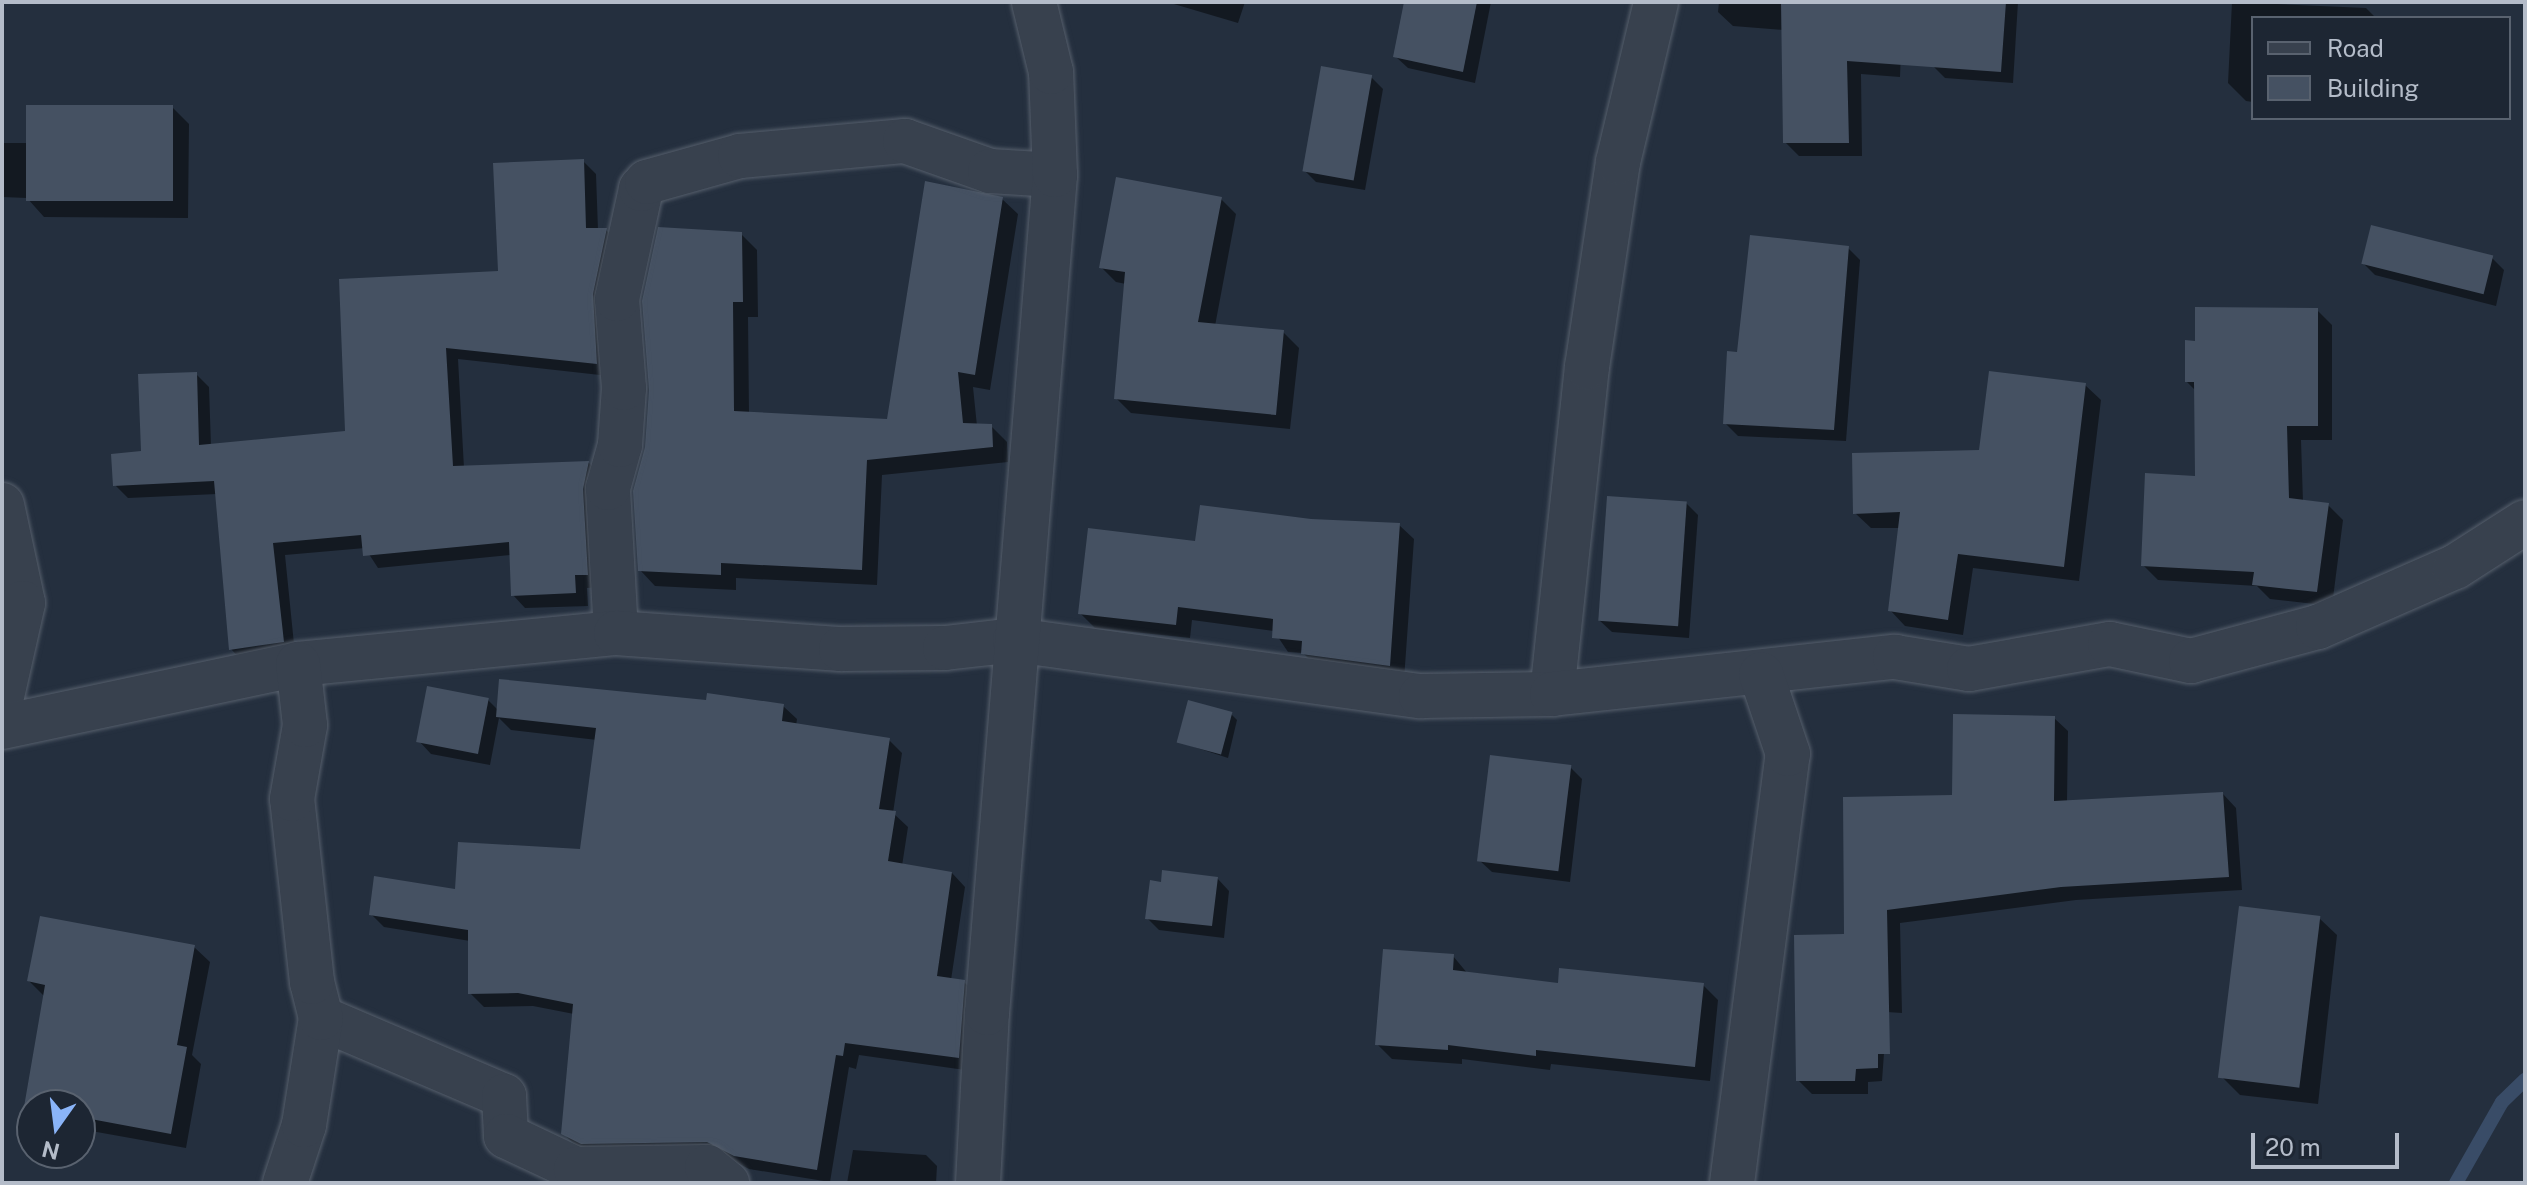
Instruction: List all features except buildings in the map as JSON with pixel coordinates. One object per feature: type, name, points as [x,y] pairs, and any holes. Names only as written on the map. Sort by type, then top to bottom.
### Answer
[{"type":"street","points":[[968,1182],[1055,175],[1051,72],[1034,2]]},
{"type":"street","points":[[1552,694],[1592,335],[1618,162],[1656,2]]},
{"type":"street","points":[[616,633],[608,488],[620,445],[624,388],[617,299],[641,189],[647,182],[740,156],[905,141],[990,171],[1055,175]]},
{"type":"street","points":[[2,505],[23,603],[2,696]]},
{"type":"street","points":[[2,727],[298,664],[616,633],[841,649],[945,648],[1015,640],[1421,696],[1552,694],[1761,674],[1895,657],[1969,669],[2110,644],[2191,661],[2318,627],[2455,567],[2525,522]]},
{"type":"street","points":[[285,1183],[304,1125],[321,1018],[312,982],[292,799],[305,725],[298,664]]},
{"type":"street","points":[[1732,1183],[1788,754],[1761,674]]},
{"type":"street","points":[[321,1018],[504,1096],[506,1136],[576,1169],[707,1167],[727,1183]]},
{"type":"waterway","points":[[2456,1183],[2502,1102],[2525,1080]]}]
